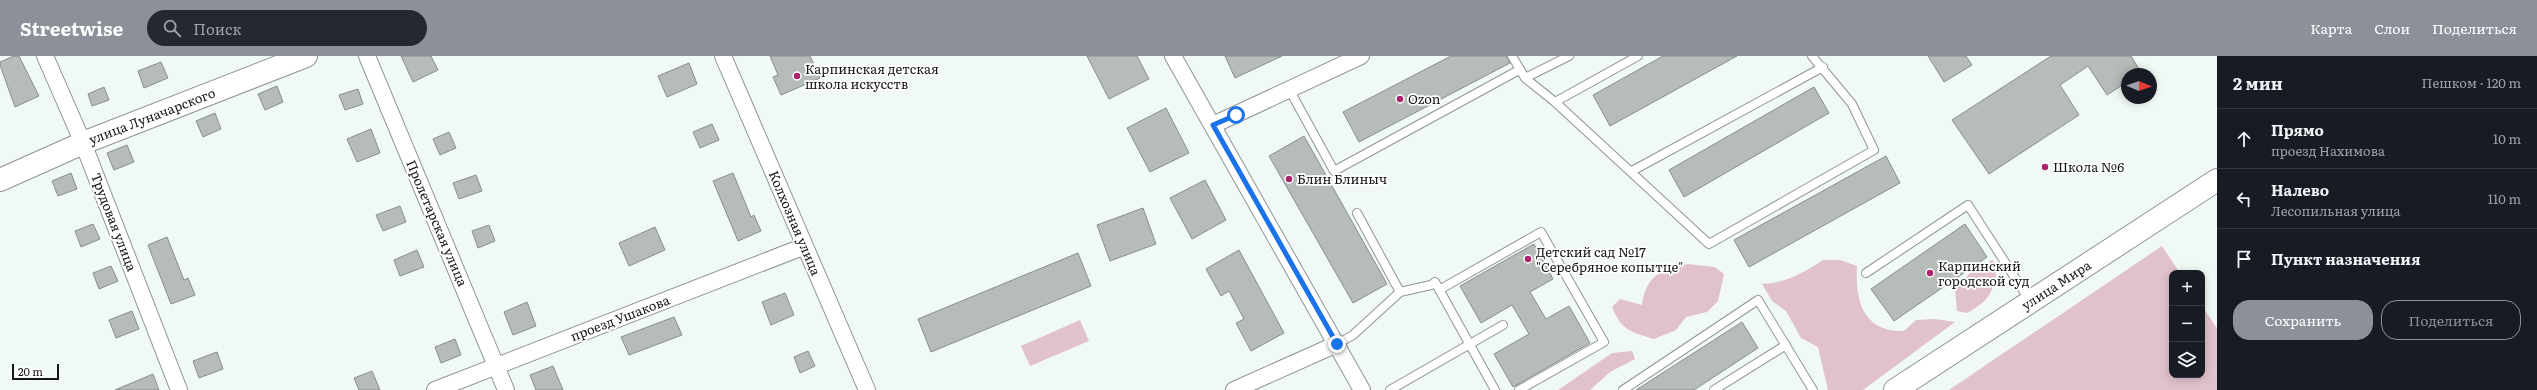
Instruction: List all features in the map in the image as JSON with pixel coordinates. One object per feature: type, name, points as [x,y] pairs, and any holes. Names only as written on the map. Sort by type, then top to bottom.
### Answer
[{"type":"main road","name":"улица Луначарского","points":[[0,180],[83,143],[306,56]]},
{"type":"main road","name":"улица Мира","points":[[1895,390],[2217,180]]},
{"type":"street","name":"Трудовая улица","points":[[45,56],[83,143],[179,390]]},
{"type":"street","name":"Пролетарская улица","points":[[367,56],[506,390]]},
{"type":"street","name":"Колхозная улица","points":[[723,56],[867,390]]},
{"type":"street","points":[[1173,56],[1362,390]]},
{"type":"street","points":[[1213,125],[1361,56]]},
{"type":"street","name":"проезд Ушакова","points":[[435,390],[805,246]]},
{"type":"street","points":[[1234,390],[1337,344]]},
{"type":"lane","points":[[1512,56],[1525,78],[1555,102],[1632,171],[1709,244],[1874,150],[1852,104],[1823,67],[1812,56]]},
{"type":"lane","points":[[1525,78],[1569,56]]},
{"type":"lane","points":[[1555,102],[1638,56]]},
{"type":"lane","points":[[1632,171],[1823,67]]},
{"type":"lane","points":[[1289,90],[1334,171],[1519,70]]},
{"type":"lane","points":[[1866,273],[1968,205],[2030,302]]},
{"type":"lane","points":[[1356,213],[1400,292]]},
{"type":"lane","points":[[1439,290],[1541,232],[1604,342],[1519,390]]},
{"type":"lane","points":[[1337,344],[1353,335],[1400,292],[1431,285],[1435,282],[1495,390]]},
{"type":"lane","points":[[1623,390],[1758,300],[1813,390]]},
{"type":"lane","points":[[1390,390],[1503,325]]},
{"type":"lane","points":[[1714,390],[1786,345]]},
{"type":"shaded area","points":[[2162,246],[2178,270],[2169,270],[2169,378],[2205,378],[2205,310],[2217,328],[2217,390],[1949,390]]},
{"type":"shaded area","points":[[1823,260],[1840,260],[1857,266],[1860,302],[1864,312],[1879,326],[1890,330],[1904,331],[1916,320],[1935,319],[1955,322],[1863,390],[1828,390],[1818,347],[1801,338],[1786,311],[1772,301],[1762,284],[1787,279]]},
{"type":"shaded area","points":[[1992,260],[1997,264],[1995,281],[1990,294],[1975,309],[1967,313],[1957,311],[1955,289],[1969,274]]},
{"type":"shaded area","points":[[1688,264],[1715,267],[1724,274],[1718,301],[1707,312],[1686,317],[1676,330],[1654,339],[1633,332],[1624,326],[1612,307],[1620,299],[1642,305],[1644,295],[1651,280],[1663,271]]},
{"type":"shaded area","points":[[1080,320],[1089,341],[1030,366],[1021,346]]},
{"type":"shaded area","points":[[1632,351],[1635,359],[1610,372],[1590,390],[1558,390],[1612,353]]},
{"type":"building","points":[[14,56],[19,56],[39,96],[15,107],[0,65],[0,62]]},
{"type":"building","points":[[401,56],[431,56],[438,70],[413,82]]},
{"type":"building","name":"Карпинская детская школа искусств","points":[[770,56],[810,56],[820,78],[781,95],[773,77],[778,75]]},
{"type":"building","points":[[1087,56],[1137,56],[1149,79],[1109,99]]},
{"type":"building","points":[[1225,56],[1282,56],[1235,78]]},
{"type":"building","points":[[1451,56],[1507,56],[1510,63],[1359,142],[1343,112]]},
{"type":"building","points":[[1663,56],[1737,56],[1610,126],[1593,95]]},
{"type":"building","points":[[1928,56],[1966,56],[1972,65],[1944,82]]},
{"type":"building","points":[[2051,56],[2131,56],[2138,68],[2121,68],[2121,86],[2107,95],[2088,66],[2060,85],[2079,115],[1989,174],[1952,120]]},
{"type":"building","points":[[161,62],[168,78],[144,88],[138,71]]},
{"type":"building","points":[[689,63],[697,84],[667,97],[658,76]]},
{"type":"building","points":[[277,86],[283,102],[265,110],[258,94]]},
{"type":"building","points":[[104,87],[109,100],[92,106],[88,94]]},
{"type":"building","points":[[1814,87],[1829,113],[1684,197],[1669,170]]},
{"type":"building","points":[[358,89],[363,104],[345,110],[339,95]]},
{"type":"building","points":[[1166,108],[1189,153],[1150,172],[1127,128]]},
{"type":"building","points":[[215,113],[221,129],[203,137],[196,121]]},
{"type":"building","points":[[712,124],[719,140],[700,148],[693,132]]},
{"type":"building","points":[[371,129],[380,153],[357,162],[347,139]]},
{"type":"building","points":[[449,132],[456,148],[440,155],[433,139]]},
{"type":"building","points":[[1304,136],[1387,284],[1353,303],[1269,156]]},
{"type":"building","points":[[127,145],[134,162],[114,170],[107,153]]},
{"type":"building","points":[[1886,156],[1900,183],[1749,267],[1734,240]]},
{"type":"building","points":[[71,173],[77,189],[58,196],[52,181]]},
{"type":"building","points":[[733,173],[751,217],[754,215],[761,231],[738,241],[713,181]]},
{"type":"building","points":[[476,175],[482,191],[459,199],[453,183]]},
{"type":"building","points":[[1205,180],[1226,220],[1192,239],[1170,198]]},
{"type":"building","points":[[400,206],[406,222],[383,231],[376,215]]},
{"type":"building","points":[[1143,208],[1156,244],[1110,261],[1097,225]]},
{"type":"building","points":[[93,224],[100,239],[81,247],[75,231]]},
{"type":"building","name":"Карпинский городской суд","points":[[1965,224],[1987,257],[1894,321],[1871,289]]},
{"type":"building","points":[[489,225],[495,241],[478,248],[472,231]]},
{"type":"building","points":[[655,227],[665,250],[629,266],[619,243]]},
{"type":"building","points":[[167,237],[184,280],[188,278],[195,295],[171,304],[148,245]]},
{"type":"building","points":[[1534,244],[1553,279],[1530,292],[1546,319],[1569,306],[1590,343],[1513,387],[1494,354],[1529,334],[1512,305],[1481,323],[1460,286]]},
{"type":"building","points":[[417,250],[424,267],[400,276],[394,260]]},
{"type":"building","points":[[1239,250],[1284,333],[1251,351],[1236,323],[1244,319],[1229,291],[1221,296],[1206,269]]},
{"type":"building","points":[[1078,253],[1091,286],[931,352],[918,319]]},
{"type":"building","points":[[111,266],[118,281],[99,289],[93,273]]},
{"type":"building","points":[[785,293],[794,315],[771,325],[762,302]]},
{"type":"building","points":[[527,302],[536,326],[513,335],[504,312]]},
{"type":"building","points":[[132,311],[139,329],[116,338],[109,320]]},
{"type":"building","points":[[674,317],[682,335],[629,355],[621,337]]},
{"type":"building","points":[[1742,322],[1758,348],[1694,390],[1636,390]]},
{"type":"building","points":[[455,339],[461,355],[441,363],[435,347]]},
{"type":"building","points":[[808,351],[815,366],[800,373],[794,357]]},
{"type":"building","points":[[217,352],[223,369],[199,378],[193,361]]},
{"type":"building","points":[[553,366],[563,390],[536,390],[530,375]]},
{"type":"building","points":[[372,371],[380,390],[359,390],[354,378]]},
{"type":"building","points":[[153,374],[159,390],[115,390]]},
{"type":"place","name":"Карпинская детская школа искусств","points":[[797,76]]},
{"type":"place","name":"Ozon","points":[[1400,99]]},
{"type":"place","name":"Школа №6","points":[[2045,167]]},
{"type":"place","name":"Блин Блиныч","points":[[1289,179]]},
{"type":"place","name":"Детский сад №17 \"Серебряное копытце\"","points":[[1528,259]]},
{"type":"place","name":"Карпинский городской суд","points":[[1930,273]]},
{"type":"route","points":[[1236,115],[1213,125],[1337,344]]}]
